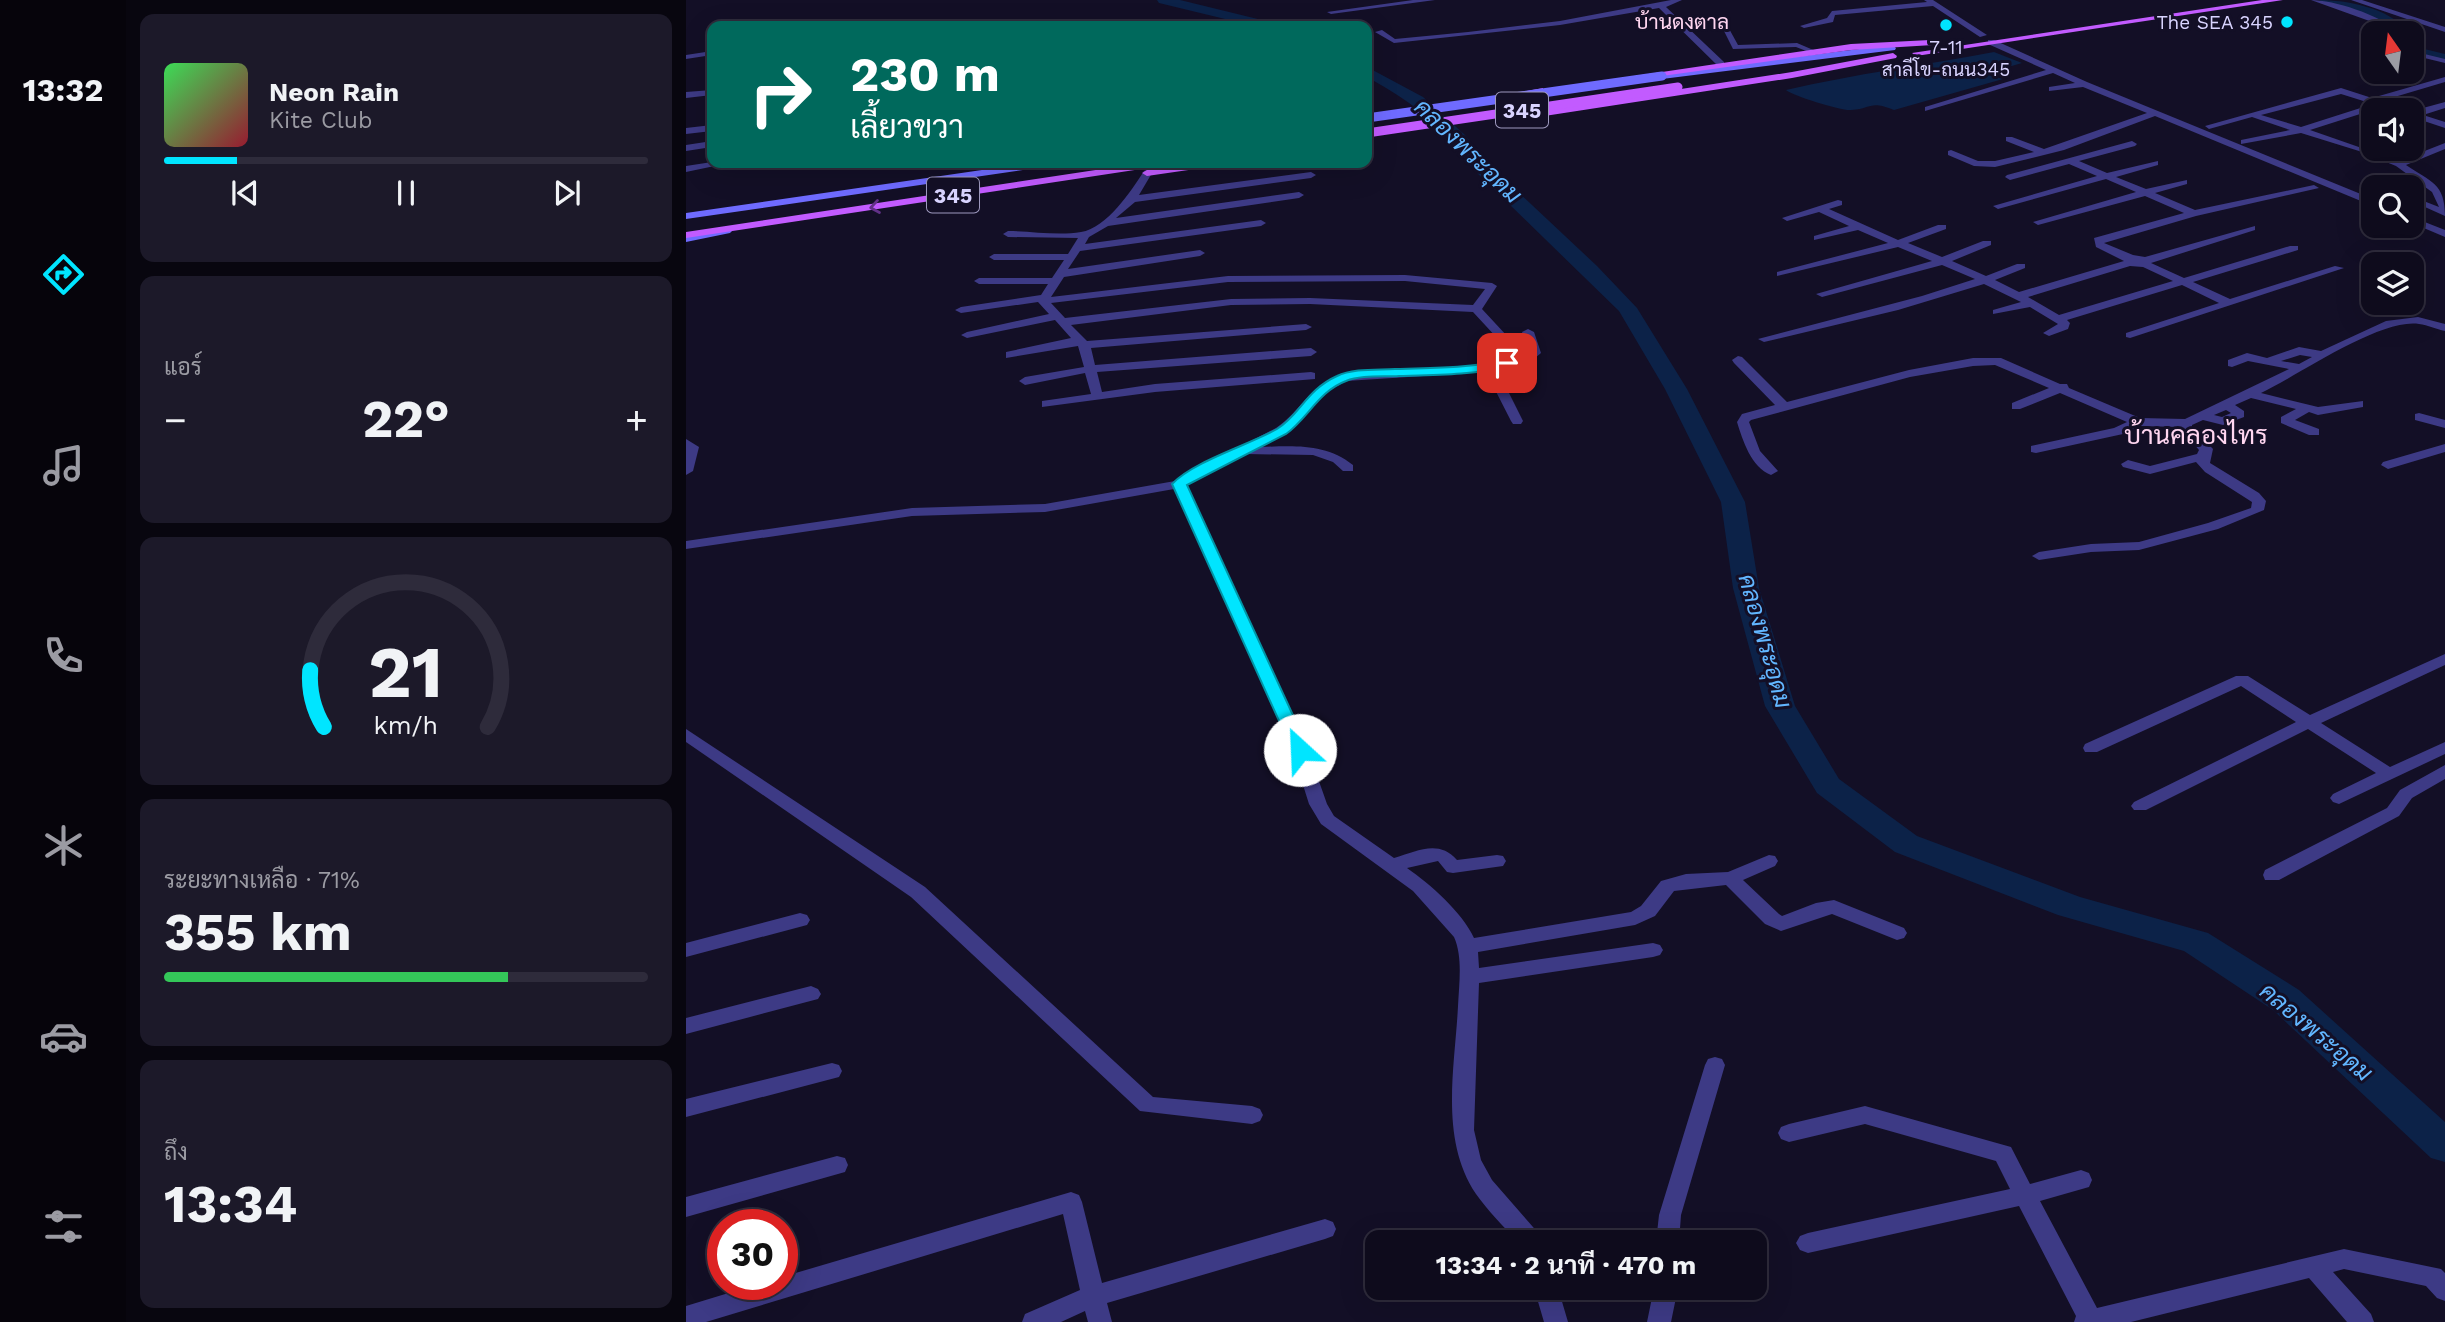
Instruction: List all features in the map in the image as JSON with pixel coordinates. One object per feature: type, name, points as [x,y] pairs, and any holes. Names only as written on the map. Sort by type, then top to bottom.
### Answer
[{"type":"main road","name":"345","points":[[1893,52],[1930,43],[2223,0]]},
{"type":"main road","name":"345","points":[[1372,117],[1991,42],[2280,0]]},
{"type":"main road","points":[[1893,52],[1792,75],[1538,114],[1518,113],[1504,96],[1814,52],[1875,45],[1930,43]]},
{"type":"main road","name":"345","points":[[1372,124],[1670,81]]},
{"type":"main road","name":"345","points":[[1372,132],[1670,81]]},
{"type":"main road","name":"345","points":[[686,216],[1016,168]]},
{"type":"main road","name":"345","points":[[686,223],[1065,168]]},
{"type":"main road","name":"345","points":[[686,237],[1129,168]]},
{"type":"main road","points":[[1013,186],[1182,168]]},
{"type":"street","points":[[1331,12],[1382,8],[1431,0]]},
{"type":"street","points":[[1379,32],[1391,41],[1414,39],[1559,23],[1661,6],[1678,0]]},
{"type":"street","points":[[2315,0],[2378,21]]},
{"type":"street","points":[[2355,0],[2445,28]]},
{"type":"street","points":[[2366,0],[2445,28]]},
{"type":"street","points":[[1804,26],[1830,20],[1832,13],[1931,2],[1983,35]]},
{"type":"street","points":[[1661,6],[1721,64]]},
{"type":"street","points":[[1724,27],[1736,47]]},
{"type":"street","points":[[1991,42],[2322,187],[2361,198]]},
{"type":"street","points":[[1701,46],[1713,47]]},
{"type":"street","points":[[1724,47],[1801,46],[1814,52]]},
{"type":"street","points":[[686,57],[707,54]]},
{"type":"street","points":[[2424,56],[2445,61]]},
{"type":"street","points":[[1928,109],[2054,71]]},
{"type":"street","points":[[2382,98],[2445,79]]},
{"type":"street","points":[[2052,89],[2084,84]]},
{"type":"street","points":[[2209,126],[2341,91],[2363,98]]},
{"type":"street","points":[[686,95],[707,93]]},
{"type":"street","points":[[2424,111],[2445,105]]},
{"type":"street","points":[[2244,142],[2301,130],[2361,111]]},
{"type":"street","points":[[1951,153],[1982,165],[2045,153],[2156,113]]},
{"type":"street","points":[[2253,114],[2353,146],[2399,164],[2441,189],[2445,211],[2424,204]]},
{"type":"street","points":[[2424,118],[2445,125]]},
{"type":"street","points":[[686,121],[707,119]]},
{"type":"street","points":[[2424,122],[2430,120]]},
{"type":"street","points":[[686,131],[707,129]]},
{"type":"street","points":[[2009,139],[2045,153]]},
{"type":"street","points":[[2353,146],[2361,143]]},
{"type":"street","points":[[2010,177],[2132,144]]},
{"type":"street","points":[[686,148],[707,145]]},
{"type":"street","points":[[2399,164],[2445,146]]},
{"type":"street","points":[[2070,161],[2194,213]]},
{"type":"street","points":[[1998,206],[2155,163]]},
{"type":"street","points":[[686,169],[707,166]]},
{"type":"street","points":[[1044,299],[1085,235],[1105,223],[1132,199],[1147,173]]},
{"type":"street","points":[[1132,199],[1311,175]]},
{"type":"street","points":[[2038,222],[2184,181]]},
{"type":"street","points":[[2229,303],[2145,262],[2130,260],[2100,245],[2098,240],[2194,213],[2322,187]]},
{"type":"street","points":[[2308,200],[2347,192]]},
{"type":"street","points":[[1105,223],[1299,195]]},
{"type":"street","points":[[1787,218],[1838,202]]},
{"type":"street","points":[[1819,208],[1896,244],[1988,280],[2025,299],[2065,325],[2049,333]]},
{"type":"street","points":[[2433,220],[2445,218]]},
{"type":"street","points":[[994,257],[1074,253],[1261,223]]},
{"type":"street","points":[[2424,225],[2445,234]]},
{"type":"street","points":[[1818,238],[1857,227]]},
{"type":"street","points":[[1782,274],[1896,244],[1942,227]]},
{"type":"street","points":[[2145,262],[2251,228]]},
{"type":"street","points":[[1007,234],[1085,235]]},
{"type":"street","points":[[1822,295],[1943,261],[1987,243]]},
{"type":"street","points":[[2059,319],[2294,248]]},
{"type":"street","points":[[979,281],[1058,277],[1200,254]]},
{"type":"street","points":[[1997,312],[2130,260]]},
{"type":"street","points":[[1764,339],[1988,280],[2021,266]]},
{"type":"street","points":[[2130,335],[2339,268]]},
{"type":"street","points":[[961,310],[1228,279],[1379,278],[1492,286],[1476,309]]},
{"type":"street","points":[[1044,299],[1082,342],[1097,395]]},
{"type":"street","points":[[967,335],[1061,319],[1231,302],[1310,301],[1476,309],[1514,350]]},
{"type":"street","points":[[1771,471],[1754,452],[1744,422],[1752,414],[1909,374],[1986,360],[2004,362],[2138,422],[2187,423],[2202,416],[2223,421],[2240,414],[2226,404],[2400,320],[2418,320],[2445,328]]},
{"type":"street","points":[[1010,355],[1082,342],[1306,327]]},
{"type":"street","points":[[686,545],[898,513],[1045,508],[1179,484],[1287,427],[1316,393],[1343,378],[1490,368],[1535,354],[1528,332]]},
{"type":"street","points":[[2268,361],[2299,351],[2323,355]]},
{"type":"street","points":[[1025,381],[1090,369],[1311,352]]},
{"type":"street","points":[[2232,363],[2246,357],[2300,368]]},
{"type":"street","points":[[1738,360],[1783,406]]},
{"type":"street","points":[[1490,368],[1517,421]]},
{"type":"street","points":[[1046,404],[1097,395],[1311,376]]},
{"type":"street","points":[[2016,406],[2063,387]]},
{"type":"street","points":[[2247,393],[2304,410],[2328,411],[2359,404]]},
{"type":"street","points":[[2304,410],[2286,420],[2314,432]]},
{"type":"street","points":[[2419,417],[2445,424]]},
{"type":"street","points":[[2036,449],[2118,431],[2138,422]]},
{"type":"street","points":[[2128,464],[2150,470],[2201,457],[2206,449],[2185,428],[2187,423]]},
{"type":"street","points":[[686,443],[692,447],[686,471]]},
{"type":"street","points":[[2388,465],[2443,444]]},
{"type":"street","points":[[1241,450],[1320,451],[1335,456],[1348,468]]},
{"type":"street","points":[[2039,556],[2091,548],[2139,546],[2213,526],[2257,510],[2260,505],[2256,497],[2206,466],[2201,457]]},
{"type":"street","points":[[1179,484],[1300,750],[1318,804],[1327,820],[1420,886],[1462,933],[1468,946],[1463,1130],[1470,1161],[1484,1187],[1522,1230]]},
{"type":"street","points":[[2140,806],[2309,722],[2445,659]]},
{"type":"street","points":[[2091,748],[2242,679],[2390,775]]},
{"type":"street","points":[[686,734],[918,892],[1148,1105],[1252,1115]]},
{"type":"street","points":[[2339,798],[2445,747]]},
{"type":"street","points":[[2272,875],[2393,812],[2406,794],[2445,771]]},
{"type":"street","points":[[1394,865],[1434,854],[1442,854],[1453,867],[1497,861]]},
{"type":"street","points":[[1468,946],[1635,918],[1648,911],[1668,886],[1686,881],[1730,878],[1769,861]]},
{"type":"street","points":[[1730,878],[1772,919],[1781,923],[1834,906],[1897,933]]},
{"type":"street","points":[[686,950],[800,920]]},
{"type":"street","points":[[1469,977],[1653,950]]},
{"type":"street","points":[[686,1026],[811,993]]},
{"type":"street","points":[[1668,1230],[1670,1215],[1715,1065]]},
{"type":"street","points":[[686,1108],[832,1071]]},
{"type":"street","points":[[1788,1133],[1864,1115],[2003,1154],[2090,1321],[2344,1259],[2433,1277],[2445,1290]]},
{"type":"street","points":[[686,1207],[836,1165]]},
{"type":"street","points":[[1808,1243],[2081,1180]]},
{"type":"street","points":[[686,1317],[1071,1202],[1100,1322]]},
{"type":"street","points":[[1034,1322],[1094,1296],[1325,1228]]},
{"type":"street","points":[[2315,1266],[2362,1322]]},
{"type":"street","points":[[1549,1300],[1556,1322]]},
{"type":"street","points":[[1659,1322],[1664,1300]]},
{"type":"water","points":[[1994,52],[2022,63],[1984,74],[2003,79],[1894,110],[1875,105],[1846,110],[1786,90],[1864,74]]},
{"type":"waterway","name":"คลองพระอุดม","points":[[1164,0],[1249,21]]},
{"type":"waterway","points":[[2326,0],[2386,21]]},
{"type":"waterway","points":[[2424,53],[2445,58]]},
{"type":"waterway","name":"คลองพระอุดม","points":[[1372,74],[1418,100],[1459,138],[1479,165],[1627,308],[1676,389],[1733,502],[1746,588],[1780,706],[1828,786],[1906,844],[2070,906],[2196,942],[2286,1000],[2445,1146]]},
{"type":"place","name":"The SEA 345","points":[[2287,22]]},
{"type":"place","name":"7-11 สาลีโข-ถนน345","points":[[1946,25]]},
{"type":"district","name":"บ้านดงตาล","points":[[1682,21]]},
{"type":"district","name":"บ้านคลองไทร","points":[[2196,435]]},
{"type":"route","points":[[1300,750],[1179,484],[1236,452],[1281,431],[1291,424],[1316,393],[1343,378],[1371,374],[1480,370],[1507,363]]}]
